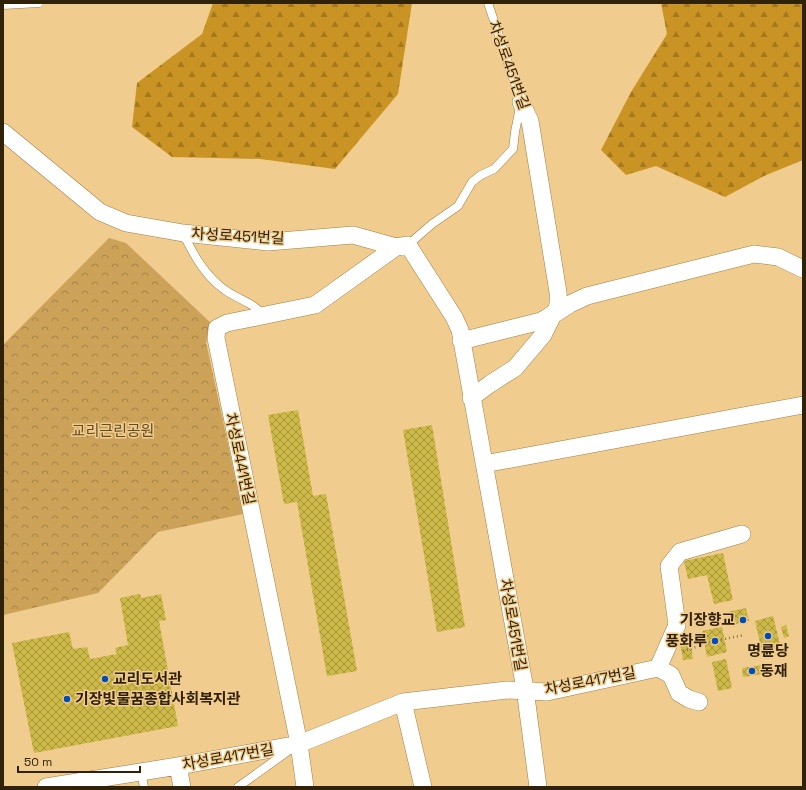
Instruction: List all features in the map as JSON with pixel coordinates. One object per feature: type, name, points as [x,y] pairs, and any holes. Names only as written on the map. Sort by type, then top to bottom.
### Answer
[{"type":"street","name":"차성로451번길","points":[[471,398],[515,368],[543,335],[552,315],[558,308],[558,292],[530,121],[522,102]]},
{"type":"street","name":"차성로451번길","points":[[3,132],[100,212],[126,223],[183,233],[268,242],[353,235],[402,246],[454,317],[460,330],[471,398],[525,690],[538,787]]},
{"type":"street","name":"차성로441번길","points":[[304,787],[298,744],[216,338],[217,328],[227,323],[315,305],[402,246]]},
{"type":"street","points":[[462,341],[541,321],[587,296],[754,254],[778,257],[803,269]]},
{"type":"street","points":[[484,464],[803,406]]},
{"type":"street","points":[[699,702],[688,699],[679,693],[671,675],[658,668],[677,624],[677,586],[669,566],[680,552],[742,534]]},
{"type":"street","name":"차성로417번길","points":[[46,787],[142,780],[178,766],[298,744],[403,702],[507,690],[547,692],[658,668]]},
{"type":"street","points":[[403,702],[423,787]]},
{"type":"street","points":[[178,766],[182,787]]},
{"type":"lane","points":[[3,5],[39,3]]},
{"type":"lane","name":"차성로451번길","points":[[488,3],[522,102]]},
{"type":"lane","points":[[402,246],[458,206],[472,182],[481,175],[494,169],[513,149],[515,132],[522,102]]},
{"type":"lane","points":[[183,233],[195,258],[224,290],[257,308],[263,315]]},
{"type":"lane","points":[[238,787],[298,744]]},
{"type":"path","points":[[686,650],[704,644],[744,635]]},
{"type":"green space","points":[[213,3],[412,3],[398,94],[335,169],[260,159],[172,157],[132,127],[137,83],[202,34]]},
{"type":"green space","points":[[661,3],[803,3],[803,160],[764,176],[725,197],[656,166],[626,175],[601,150],[631,92],[667,34]]},
{"type":"green space","name":"교리근린공원","points":[[109,238],[126,243],[212,324],[206,342],[243,514],[158,532],[98,593],[3,615],[3,345]]},
{"type":"building","points":[[298,410],[313,496],[326,494],[357,671],[327,676],[297,502],[284,504],[268,415]]},
{"type":"building","points":[[432,425],[465,627],[437,632],[403,430]]},
{"type":"building","points":[[723,553],[733,600],[714,604],[707,575],[688,579],[684,561]]},
{"type":"building","points":[[140,594],[141,598],[161,594],[166,620],[159,621],[178,726],[34,753],[12,643],[69,632],[73,649],[87,647],[90,659],[117,654],[115,648],[128,645],[120,598]]},
{"type":"building","points":[[746,608],[749,621],[731,625],[728,612]]},
{"type":"building","name":"명륜당","points":[[773,616],[782,652],[763,656],[755,621]]},
{"type":"building","points":[[786,625],[789,636],[784,638],[781,627]]},
{"type":"building","name":"풍화루","points":[[722,627],[727,652],[707,657],[702,631]]},
{"type":"building","points":[[690,641],[693,659],[683,660],[680,643]]},
{"type":"building","points":[[726,659],[732,688],[718,691],[712,662]]},
{"type":"building","name":"동재","points":[[762,665],[763,674],[743,677],[742,668]]},
{"type":"place","name":"기장향교","points":[[743,620]]},
{"type":"place","name":"명륜당","points":[[768,636]]},
{"type":"place","name":"풍화루","points":[[715,641]]},
{"type":"place","name":"동재","points":[[752,671]]},
{"type":"place","name":"교리도서관","points":[[105,679]]},
{"type":"place","name":"기장빛물꿈종합사회복지관","points":[[67,699]]}]
